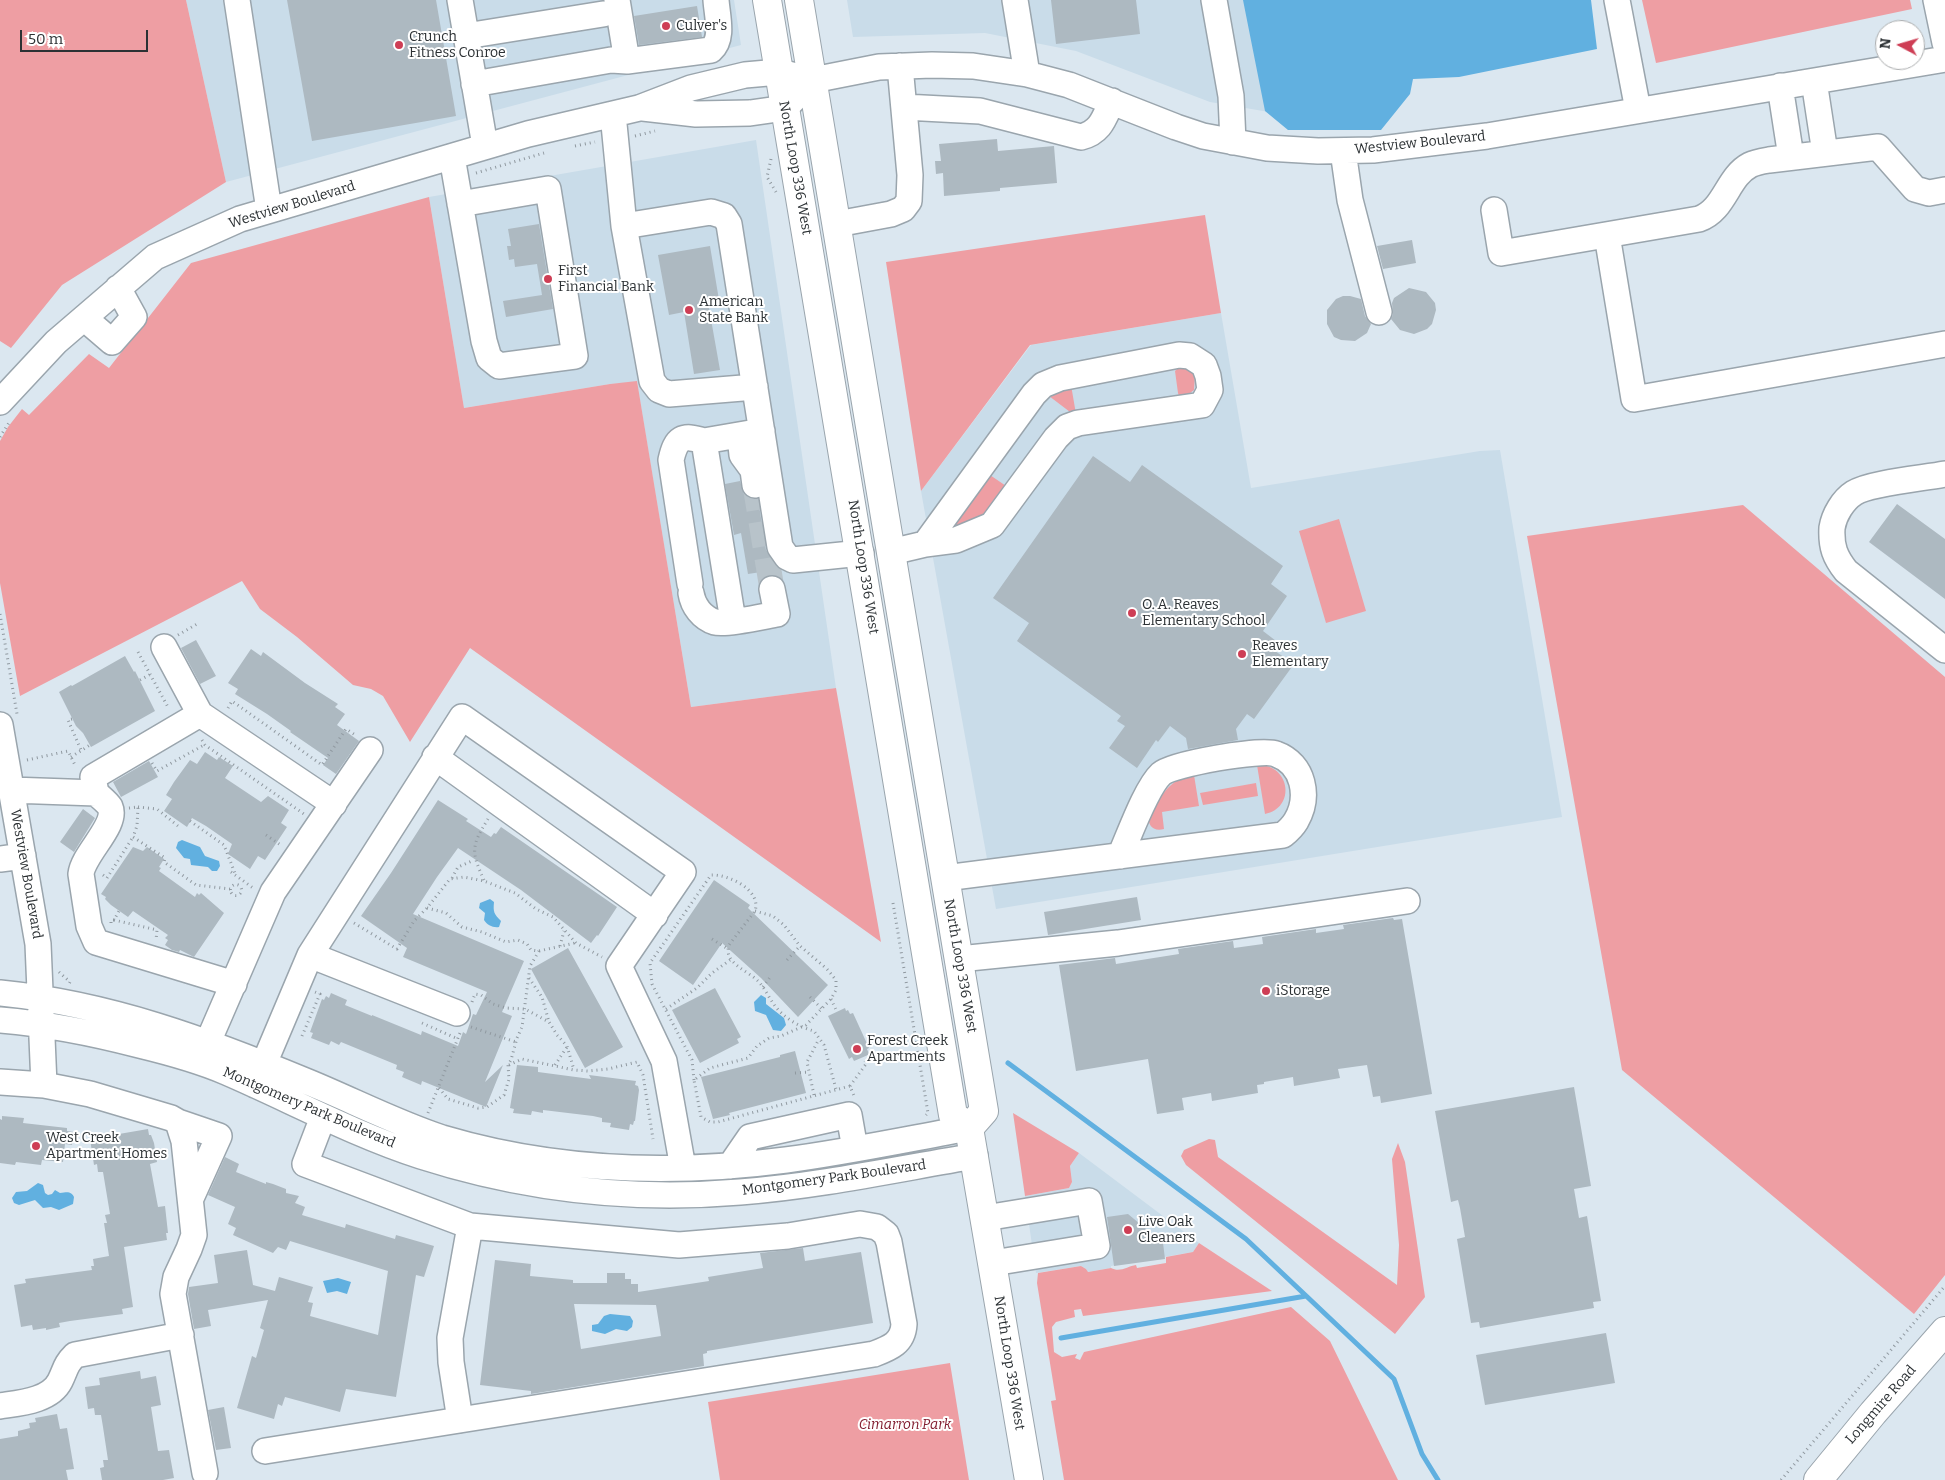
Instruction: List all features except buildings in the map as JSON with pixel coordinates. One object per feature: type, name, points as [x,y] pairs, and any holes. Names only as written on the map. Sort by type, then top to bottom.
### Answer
[{"type":"main road","name":"North Loop 336 West","points":[[767,0],[954,1115],[969,1128],[975,1156],[1029,1480]]},
{"type":"main road","name":"North Loop 336 West","points":[[799,0],[984,1111],[969,1128]]},
{"type":"main road","points":[[861,554],[891,552]]},
{"type":"main road","name":"Longmire Road","points":[[1818,1480],[1873,1413],[1944,1337]]},
{"type":"street","points":[[237,0],[269,210]]},
{"type":"street","points":[[460,0],[485,146]]},
{"type":"street","points":[[474,84],[619,61],[637,62],[711,50],[716,46],[719,36],[716,0]]},
{"type":"street","points":[[1015,0],[1028,74]]},
{"type":"street","points":[[1214,0],[1231,96],[1233,142]]},
{"type":"street","points":[[1617,0],[1638,110]]},
{"type":"street","points":[[1936,0],[1945,43]]},
{"type":"street","points":[[466,36],[607,5],[619,61]]},
{"type":"street","name":"Westview Boulevard","points":[[0,402],[56,342],[154,256],[240,219],[269,210],[460,166],[485,146],[639,108],[691,88],[744,76],[779,72],[813,80],[879,67],[972,66],[1028,74],[1069,85],[1176,127],[1233,142],[1267,148],[1343,151],[1373,150],[1487,136],[1945,59]]},
{"type":"street","points":[[836,224],[891,214],[903,209],[909,201],[910,175],[900,66]]},
{"type":"street","points":[[785,108],[813,80]]},
{"type":"street","points":[[1814,81],[1825,153]]},
{"type":"street","points":[[1780,86],[1791,157]]},
{"type":"street","points":[[904,107],[980,110],[1081,137],[1091,134],[1099,128],[1112,101]]},
{"type":"street","name":"Westview Boulevard","points":[[639,108],[696,114],[750,113],[785,108]]},
{"type":"street","points":[[613,114],[624,226],[652,381],[659,390],[669,394],[755,387]]},
{"type":"street","points":[[1494,210],[1501,253],[1704,217],[1716,209],[1744,168],[1760,162],[1791,157],[1878,147],[1915,189],[1929,193],[1945,190]]},
{"type":"street","points":[[1343,151],[1350,200],[1379,312]]},
{"type":"street","points":[[460,166],[460,204],[484,341],[489,358],[499,366],[513,366],[575,356],[548,189],[460,204]]},
{"type":"street","points":[[624,226],[711,212],[724,216],[729,224],[755,387],[751,433],[742,455],[752,470],[755,485]]},
{"type":"street","points":[[1607,235],[1634,400],[1945,344]]},
{"type":"street","points":[[84,318],[112,342],[134,317],[118,288]]},
{"type":"street","points":[[891,552],[925,544],[956,540],[992,526],[1056,438],[1067,427],[1078,423],[1202,405],[1210,390],[1204,365],[1190,356],[1179,355],[1060,378],[1043,385],[1034,394],[925,544]]},
{"type":"street","points":[[751,433],[780,547],[787,557],[793,560],[800,560],[861,554]]},
{"type":"street","points":[[751,433],[704,441],[690,436],[680,440],[673,448],[671,460],[692,603],[703,616],[716,623],[777,614],[772,589]]},
{"type":"street","points":[[704,441],[733,621]]},
{"type":"street","points":[[1945,474],[1872,487],[1854,493],[1836,514],[1833,524],[1832,542],[1836,558],[1846,571],[1945,650]]},
{"type":"street","points":[[164,647],[198,726],[334,804]]},
{"type":"street","points":[[259,1075],[310,955],[434,757],[462,717],[684,872],[619,966],[664,1062],[683,1168]]},
{"type":"street","name":"Westview Boulevard","points":[[10,724],[11,790],[8,826],[11,857],[38,944],[44,1086]]},
{"type":"street","points":[[198,726],[143,748],[93,777],[96,793],[110,808],[111,816],[107,828],[86,858],[81,874],[89,926],[96,942],[234,984]]},
{"type":"street","points":[[208,1042],[271,899],[334,804],[364,744]]},
{"type":"street","points":[[945,878],[1120,856],[1284,835],[1296,822],[1303,803],[1303,782],[1295,766],[1276,754],[1259,752],[1177,766],[1162,773],[1150,790],[1120,856]]},
{"type":"street","points":[[434,757],[655,915]]},
{"type":"street","points":[[11,790],[96,793]]},
{"type":"street","points":[[958,959],[1118,943],[1407,901]]},
{"type":"street","points":[[310,955],[464,1011]]},
{"type":"street","name":"Montgomery Park Boulevard","points":[[0,993],[41,997],[121,1014],[184,1033],[208,1042],[323,1117],[420,1155],[481,1173],[542,1186],[611,1194],[678,1195],[740,1192],[799,1185],[975,1156]]},
{"type":"street","name":"Montgomery Park Boulevard","points":[[0,1020],[42,1023],[104,1036],[176,1054],[224,1071],[259,1075],[442,1137],[485,1148],[543,1159],[596,1166],[683,1168],[730,1166],[788,1160],[969,1128]]},
{"type":"street","points":[[0,1082],[44,1086],[90,1094],[171,1118],[219,1136],[191,1198]]},
{"type":"street","points":[[730,1166],[750,1137],[849,1115],[855,1149]]},
{"type":"street","points":[[265,1451],[874,1354],[891,1348],[904,1333],[890,1242],[886,1234],[877,1227],[860,1224],[788,1236],[679,1245],[470,1226],[304,1164],[323,1117]]},
{"type":"street","points":[[178,1122],[184,1141],[194,1235],[190,1249],[176,1277],[174,1294],[205,1473]]},
{"type":"street","points":[[985,1218],[1089,1201],[1096,1246],[993,1263]]},
{"type":"street","points":[[460,1420],[451,1362],[450,1338],[470,1226]]},
{"type":"street","points":[[0,1406],[42,1398],[59,1383],[66,1364],[75,1355],[181,1335]]},
{"type":"path","points":[[632,136],[660,130]]},
{"type":"path","points":[[572,147],[601,141]]},
{"type":"path","points":[[460,166],[506,166],[553,150]]},
{"type":"path","points":[[769,150],[771,160],[767,177],[776,192],[778,202]]},
{"type":"path","points":[[0,614],[15,704],[10,724]]},
{"type":"path","points":[[138,652],[150,674],[198,726],[319,825]]},
{"type":"path","points":[[140,680],[150,674]]},
{"type":"path","points":[[143,748],[157,772],[198,726],[232,701],[322,765],[346,729],[364,744]]},
{"type":"path","points":[[72,719],[68,720],[81,750]]},
{"type":"path","points":[[71,756],[90,745]]},
{"type":"path","points":[[26,750],[29,768]]},
{"type":"path","points":[[27,760],[68,751],[78,770]]},
{"type":"path","points":[[484,880],[474,860],[474,847],[486,821],[499,803]]},
{"type":"path","points":[[101,874],[107,878],[133,837],[137,826],[138,806]]},
{"type":"path","points":[[121,808],[138,806],[157,809],[178,826]]},
{"type":"path","points":[[190,821],[224,845],[236,876]]},
{"type":"path","points":[[133,837],[166,858],[164,862],[196,884],[230,890],[231,894],[237,896],[240,893],[239,886]]},
{"type":"path","points":[[336,914],[351,920],[397,949],[414,920],[427,908],[452,878],[458,867],[474,860]]},
{"type":"path","points":[[231,872],[243,882],[271,899]]},
{"type":"path","points":[[836,1089],[824,1045],[814,1030],[800,1027],[774,1006],[759,981],[730,960],[728,949],[755,911],[757,905],[754,896],[745,886],[722,874],[711,875],[650,963],[652,984],[692,1060],[701,1118],[710,1122],[718,1122],[850,1086],[866,1064],[865,1061]]},
{"type":"path","points":[[452,878],[464,877],[484,880],[515,893],[536,909],[552,917],[576,943],[619,966]]},
{"type":"path","points":[[230,890],[232,886],[239,886],[243,882]]},
{"type":"path","points":[[893,898],[928,1113],[924,1120]]},
{"type":"path","points":[[427,908],[446,913],[462,927],[482,932],[506,942],[518,940],[527,944],[532,950],[539,951],[576,943]]},
{"type":"path","points":[[110,928],[111,920],[114,920],[119,911]]},
{"type":"path","points":[[694,1080],[710,1068],[748,1058],[757,1046],[769,1038],[782,1036],[806,1025],[831,999],[836,990],[836,980],[827,969],[800,946],[784,926],[772,916],[755,911]]},
{"type":"path","points":[[114,920],[157,930],[155,945]]},
{"type":"path","points":[[560,946],[565,931]]},
{"type":"path","points":[[712,939],[728,949]]},
{"type":"path","points":[[787,960],[800,946]]},
{"type":"path","points":[[438,1088],[448,1099],[478,1108],[487,1108],[504,1096],[509,1079],[508,1065],[522,1028],[530,966],[539,951]]},
{"type":"path","points":[[666,1009],[697,988],[712,973],[730,960]]},
{"type":"path","points":[[763,987],[771,976]]},
{"type":"path","points":[[528,978],[542,997],[549,1022],[567,1046],[574,1070]]},
{"type":"path","points":[[302,1036],[320,994],[313,991]]},
{"type":"path","points":[[464,1011],[475,994],[481,995],[494,1004],[506,1008],[525,1009],[549,1022]]},
{"type":"path","points":[[810,997],[822,1008]]},
{"type":"path","points":[[831,999],[837,1012]]},
{"type":"path","points":[[415,1020],[458,1039]]},
{"type":"path","points":[[419,1110],[428,1114],[462,1028],[470,1027],[516,1042]]},
{"type":"path","points":[[814,1095],[807,1062],[819,1038]]},
{"type":"path","points":[[555,1065],[567,1046]]},
{"type":"path","points":[[508,1065],[522,1059],[574,1070],[608,1069],[637,1062],[643,1075],[653,1139]]},
{"type":"path","points":[[795,1073],[809,1072]]},
{"type":"path","points":[[849,1115],[855,1098],[850,1086]]},
{"type":"path","points":[[1781,1480],[1945,1286]]},
{"type":"shaded area","points":[[186,0],[734,0],[741,45],[226,182]]},
{"type":"shaded area","points":[[847,0],[1249,0],[1269,112],[1210,102],[1076,51],[985,33],[853,37]]},
{"type":"shaded area","points":[[756,140],[836,688],[691,707],[637,382],[610,384],[464,408],[429,197]]},
{"type":"shaded area","name":"Reaves Elementary","points":[[1221,313],[1251,488],[1480,451],[1500,450],[1562,817],[996,909],[921,491],[1031,345]]},
{"type":"shaded area","points":[[1079,1153],[1199,1243],[1193,1252],[1087,1272],[1081,1266],[1036,1273],[1025,1196],[1069,1188],[1072,1182],[1070,1166]]},
{"type":"green space","points":[[0,0],[186,0],[226,182],[62,285],[11,348],[0,341]]},
{"type":"green space","points":[[1642,0],[1910,0],[1912,9],[1656,63]]},
{"type":"green space","points":[[429,197],[464,408],[637,381],[691,707],[836,688],[881,942],[470,648],[410,742],[383,696],[371,689],[353,685],[297,637],[260,609],[242,581],[20,696],[0,583],[0,441],[22,409],[29,415],[89,354],[109,368],[191,263]]},
{"type":"green space","points":[[1205,215],[1221,313],[1030,345],[921,491],[886,262]]},
{"type":"green space","points":[[1178,368],[1189,369],[1195,376],[1194,390],[1186,396],[1179,396],[1178,393],[1175,371]]},
{"type":"green space","points":[[1071,385],[1076,414],[1074,415],[1049,396],[1049,392]]},
{"type":"green space","points":[[987,473],[1009,488],[995,510],[952,530],[950,524]]},
{"type":"green space","points":[[1743,505],[1945,677],[1945,1275],[1914,1314],[1622,1070],[1527,536]]},
{"type":"green space","points":[[1339,519],[1366,611],[1326,623],[1299,531]]},
{"type":"green space","points":[[1257,765],[1277,771],[1283,778],[1285,787],[1285,796],[1282,804],[1275,810],[1265,814]]},
{"type":"green space","points":[[1194,775],[1199,806],[1162,812],[1164,829],[1154,829],[1150,825],[1149,815],[1167,789],[1178,780]]},
{"type":"green space","points":[[1256,783],[1258,796],[1203,805],[1200,793]]},
{"type":"green space","points":[[1013,1113],[1079,1153],[1070,1166],[1072,1182],[1069,1188],[1025,1196]]},
{"type":"green space","points":[[1209,1139],[1215,1140],[1218,1157],[1397,1285],[1399,1245],[1392,1159],[1398,1143],[1405,1162],[1425,1297],[1395,1334],[1186,1165],[1181,1156],[1184,1150]]},
{"type":"green space","points":[[1199,1243],[1272,1291],[1083,1316],[1081,1309],[1074,1310],[1075,1317],[1056,1322],[1052,1327],[1054,1352],[1062,1357],[1077,1354],[1075,1358],[1080,1360],[1084,1352],[1291,1307],[1330,1341],[1398,1480],[1064,1480],[1051,1401],[1056,1400],[1037,1283],[1038,1273],[1081,1266],[1088,1272],[1111,1268],[1121,1270],[1136,1265],[1137,1268],[1166,1263],[1166,1257],[1193,1252]]},
{"type":"green space","name":"Cimarron Park","points":[[950,1363],[969,1480],[720,1480],[708,1402]]},
{"type":"water","points":[[1243,0],[1591,0],[1597,49],[1459,77],[1413,79],[1410,94],[1381,130],[1288,130],[1265,111]]},
{"type":"water","points":[[182,840],[200,847],[205,856],[219,861],[220,866],[217,871],[212,871],[208,867],[191,865],[190,859],[184,858],[176,848],[178,842]]},
{"type":"water","points":[[490,899],[494,902],[494,913],[501,921],[499,927],[492,927],[487,923],[484,920],[485,913],[479,908],[480,903]]},
{"type":"water","points":[[761,995],[766,998],[766,1004],[784,1018],[786,1025],[781,1031],[773,1030],[766,1015],[755,1011],[754,1002]]},
{"type":"water","points":[[38,1183],[43,1185],[45,1193],[48,1195],[52,1194],[55,1190],[60,1193],[71,1193],[74,1197],[73,1204],[59,1210],[51,1207],[43,1208],[35,1200],[19,1205],[14,1203],[12,1198],[16,1192],[27,1191]]},
{"type":"water","points":[[338,1278],[351,1282],[347,1294],[337,1291],[327,1293],[323,1281]]},
{"type":"water","points":[[610,1314],[630,1316],[633,1321],[632,1327],[627,1331],[616,1329],[605,1334],[592,1331],[592,1325],[598,1324],[604,1316]]},
{"type":"waterway","points":[[1008,1063],[1246,1239],[1394,1379],[1422,1454],[1438,1480]]},
{"type":"waterway","points":[[1061,1338],[1306,1296]]},
{"type":"tunnel","points":[[755,485],[772,589]]},
{"type":"place","name":"Culver's","points":[[666,26]]},
{"type":"place","name":"Crunch Fitness Conroe","points":[[399,45]]},
{"type":"place","name":"First Financial Bank","points":[[548,279]]},
{"type":"place","name":"American State Bank","points":[[689,310]]},
{"type":"place","name":"O. A. Reaves Elementary School","points":[[1132,613]]},
{"type":"place","name":"Reaves Elementary","points":[[1242,654]]},
{"type":"place","name":"iStorage","points":[[1266,991]]},
{"type":"place","name":"Forest Creek Apartments","points":[[857,1049]]},
{"type":"place","name":"West Creek Apartment Homes","points":[[36,1146]]},
{"type":"place","name":"Live Oak Cleaners","points":[[1128,1230]]}]
